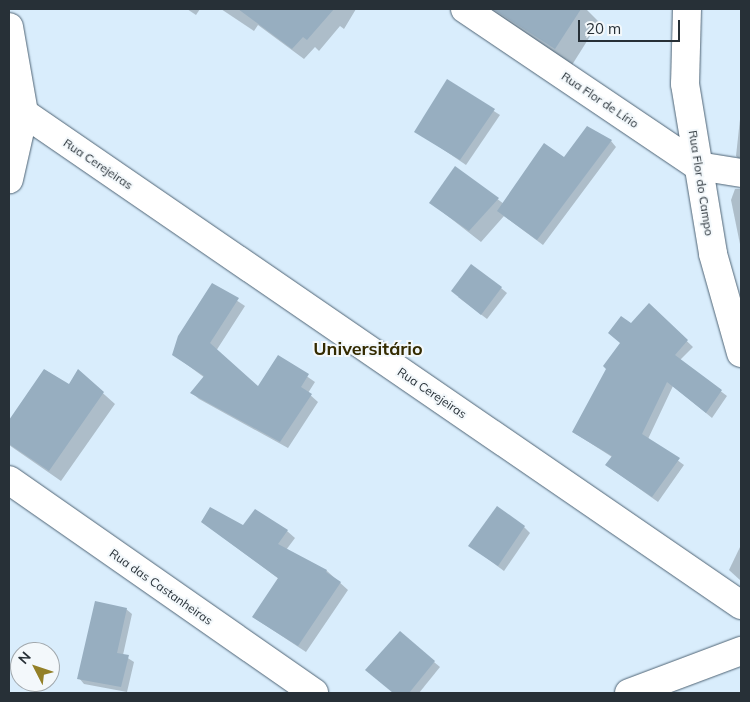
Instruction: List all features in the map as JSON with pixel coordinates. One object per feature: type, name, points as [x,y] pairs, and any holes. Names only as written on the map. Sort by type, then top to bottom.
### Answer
[{"type":"street","name":"Rua Flor de Lírio","points":[[465,9],[698,166],[741,173]]},
{"type":"street","name":"Rua Flor do Campo","points":[[687,9],[685,84],[713,254],[741,354]]},
{"type":"street","points":[[9,27],[24,113],[9,179]]},
{"type":"street","name":"Rua Cerejeiras","points":[[24,113],[741,605]]},
{"type":"street","name":"Rua das Castanheiras","points":[[9,480],[314,693]]},
{"type":"street","points":[[629,693],[741,651]]},
{"type":"building","points":[[238,9],[334,9],[307,40],[303,37],[292,49]]},
{"type":"building","points":[[493,9],[581,9],[555,49]]},
{"type":"building","points":[[447,79],[495,109],[460,160],[414,132]]},
{"type":"building","points":[[587,126],[612,140],[537,240],[497,211],[544,143],[564,157]]},
{"type":"building","points":[[455,166],[499,198],[469,231],[429,203]]},
{"type":"building","points":[[471,264],[502,287],[481,315],[451,291]]},
{"type":"building","points":[[212,283],[239,298],[210,343],[258,386],[278,355],[309,374],[301,387],[312,394],[280,442],[190,393],[204,376],[172,355],[178,336]]},
{"type":"building","points":[[649,303],[688,340],[675,355],[722,390],[706,413],[667,382],[642,434],[680,458],[652,497],[605,465],[612,456],[572,432],[606,369],[603,366],[620,343],[608,333],[621,316],[631,323]]},
{"type":"building","points":[[44,369],[69,384],[78,369],[104,392],[49,471],[9,444],[9,420]]},
{"type":"building","points":[[497,506],[525,526],[498,566],[468,546]]},
{"type":"building","points":[[210,507],[243,525],[255,509],[288,530],[278,544],[327,570],[326,572],[341,582],[298,646],[252,617],[278,578],[201,522]]},
{"type":"building","points":[[95,601],[127,608],[117,653],[129,655],[121,687],[77,679]]},
{"type":"building","points":[[400,631],[435,661],[409,693],[393,693],[365,670]]},
{"type":"district","name":"Universitário","points":[[368,349]]}]
